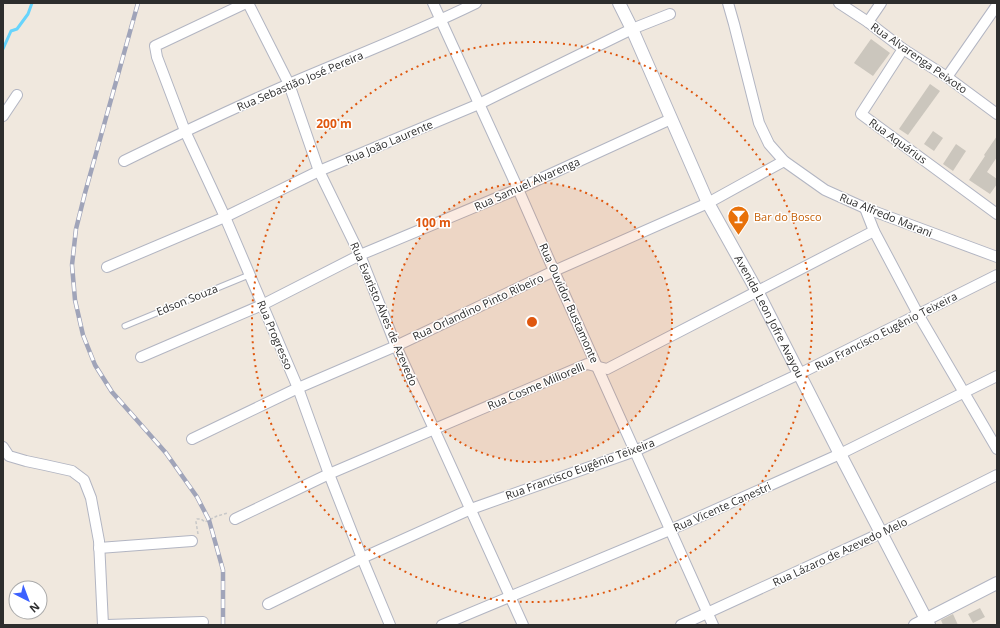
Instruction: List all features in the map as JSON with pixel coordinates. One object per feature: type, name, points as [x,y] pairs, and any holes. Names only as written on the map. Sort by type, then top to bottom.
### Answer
[{"type":"street","name":"Rua Progresso","points":[[247,3],[155,46],[157,57],[185,132],[225,217],[298,388],[329,474],[390,625]]},
{"type":"street","name":"Rua Evaristo Alves de Azevedo","points":[[247,3],[289,84],[319,171],[360,255],[396,346],[523,625]]},
{"type":"street","name":"Rua Ouvidor Bustamonte","points":[[433,3],[713,625]]},
{"type":"street","name":"Rua Sebastião José Pereira","points":[[124,161],[289,84],[441,20],[476,3]]},
{"type":"street","name":"Avenida Leon Jofre Avayou","points":[[619,3],[632,29],[708,203],[757,291],[928,622]]},
{"type":"street","name":"Rua Alfredo Marani","points":[[728,3],[759,123],[769,144],[784,161],[825,190],[865,208],[997,257]]},
{"type":"street","name":"Rua Alvarenga Peixoto","points":[[839,3],[868,22],[903,49],[947,77],[997,114]]},
{"type":"street","points":[[868,22],[881,3]]},
{"type":"street","points":[[947,77],[997,5]]},
{"type":"street","name":"Rua João Laurente","points":[[106,267],[225,217],[319,171],[479,104],[632,29],[670,14]]},
{"type":"street","name":"Rua Aquárius","points":[[903,49],[861,114],[997,214]]},
{"type":"street","points":[[3,116],[17,95]]},
{"type":"street","name":"Rua Samuel Alvarenga","points":[[141,357],[262,305],[360,255],[518,189],[672,119]]},
{"type":"street","name":"Rua Orlandino Pinto Ribeiro","points":[[192,439],[298,388],[396,346],[554,271],[708,203],[784,161]]},
{"type":"street","points":[[865,208],[874,231],[918,314],[997,449]]},
{"type":"street","name":"Rua Cosme Miliorelli","points":[[235,519],[329,474],[587,364],[606,369],[874,231]]},
{"type":"street","name":"Rua Francisco Eugênio Teixeira","points":[[268,604],[362,558],[471,509],[635,451],[799,374],[997,275]]},
{"type":"street","name":"Rua Vicente Canestri","points":[[442,625],[670,530],[840,454],[997,376]]},
{"type":"street","points":[[3,447],[9,456],[26,462],[72,471],[84,480],[91,498],[99,542],[103,625]]},
{"type":"street","name":"Rua Lázaro de Azevedo Melo","points":[[681,625],[881,533],[997,475]]},
{"type":"street","points":[[99,548],[192,541]]},
{"type":"street","points":[[916,625],[928,622],[997,583]]},
{"type":"street","points":[[107,625],[203,622]]},
{"type":"lane","name":"Edson Souza","points":[[126,326],[249,275]]},
{"type":"path","points":[[192,541],[197,539],[197,520],[201,519],[205,522],[226,513],[237,512],[244,515]]},
{"type":"building","points":[[871,39],[890,53],[873,76],[854,63]]},
{"type":"building","points":[[930,84],[940,91],[908,135],[899,129]]},
{"type":"building","points":[[933,131],[943,138],[934,151],[924,144]]},
{"type":"building","points":[[997,136],[997,157],[987,172],[997,179],[997,184],[990,194],[969,180]]},
{"type":"building","points":[[956,144],[966,151],[953,171],[943,164]]},
{"type":"building","points":[[980,608],[985,617],[973,623],[968,614]]},
{"type":"building","points":[[953,614],[958,625],[943,625],[941,620]]},
{"type":"waterway","points":[[3,49],[11,31],[17,29],[28,14],[32,3]]},
{"type":"railway","points":[[138,3],[76,229],[72,265],[75,300],[83,335],[95,365],[112,392],[166,453],[197,497],[209,520],[223,570],[223,625]]},
{"type":"place","name":"Bar do Bosco","points":[[739,236]]}]
